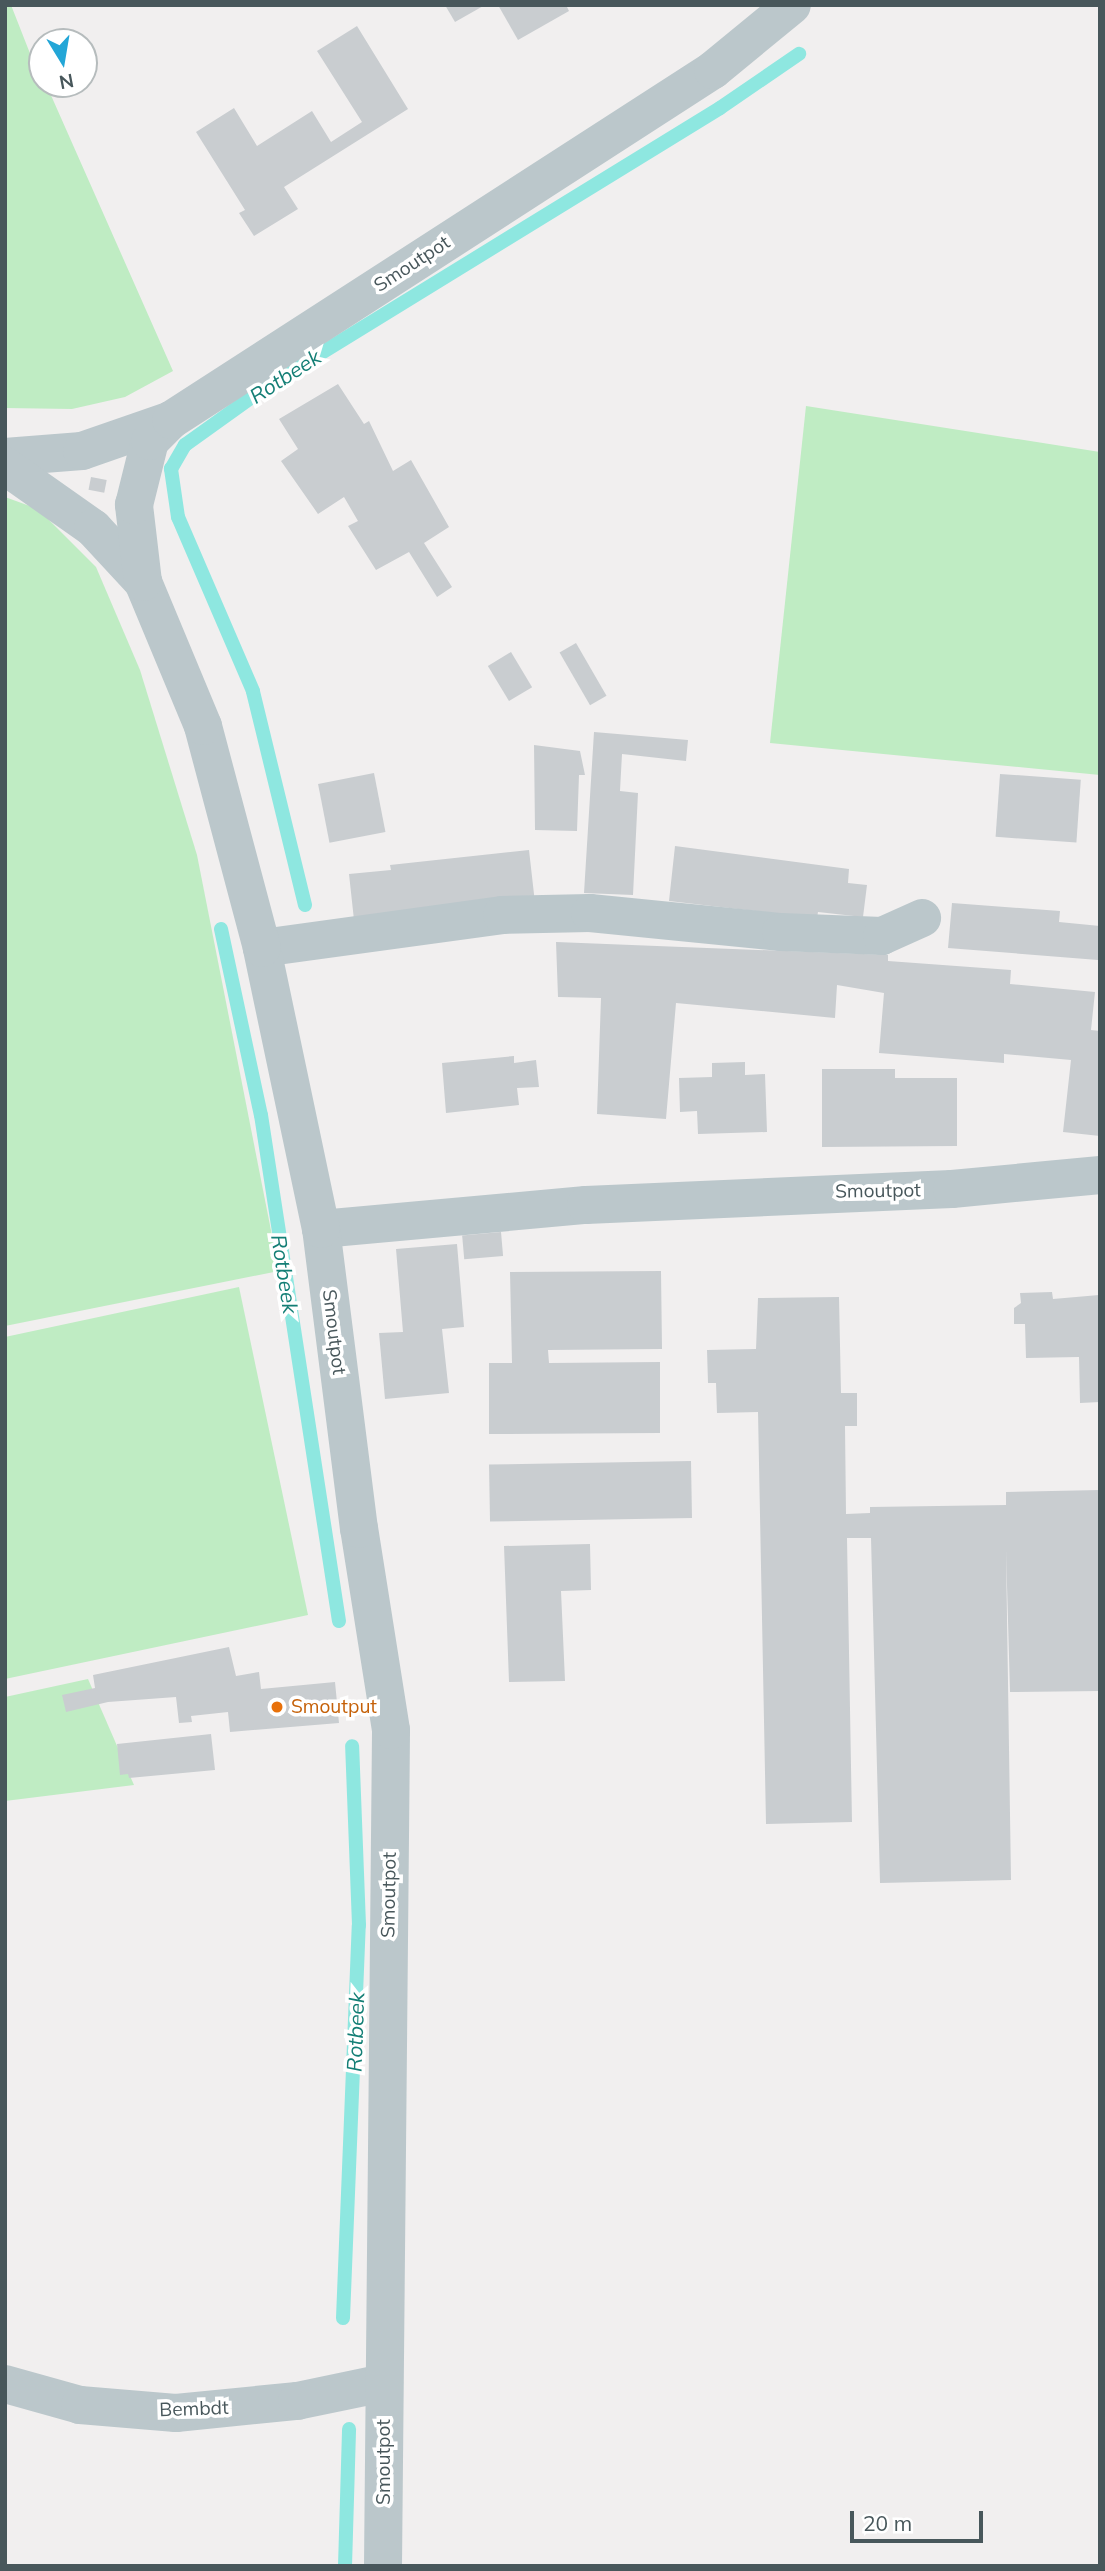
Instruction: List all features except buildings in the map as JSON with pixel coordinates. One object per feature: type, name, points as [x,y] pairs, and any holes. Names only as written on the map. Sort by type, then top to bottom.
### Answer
[{"type":"street","name":"Smoutpot","points":[[383,2566],[391,1730],[359,1529],[321,1229],[262,948],[202,726],[143,582],[134,505],[150,441],[171,419],[713,70],[792,5]]},
{"type":"street","points":[[5,457],[82,451],[171,419]]},
{"type":"street","name":"Smoutpot","points":[[5,466],[93,528],[143,582]]},
{"type":"street","points":[[262,948],[502,915],[590,914],[781,932],[882,936],[922,918]]},
{"type":"street","name":"Smoutpot","points":[[321,1229],[586,1205],[952,1189],[1100,1175]]},
{"type":"street","name":"Bembdt","points":[[5,2384],[80,2405],[176,2413],[297,2401],[384,2383]]},
{"type":"green space","points":[[5,5],[11,5],[28,48],[28,98],[52,98],[173,371],[125,397],[72,409],[5,408]]},
{"type":"green space","points":[[806,406],[1100,452],[1100,775],[770,743]]},
{"type":"green space","points":[[5,497],[38,509],[96,567],[140,670],[197,855],[279,1271],[5,1326]]},
{"type":"green space","points":[[239,1287],[308,1615],[5,1679],[5,1337]]},
{"type":"green space","points":[[88,1679],[134,1785],[5,1801],[5,1697]]},
{"type":"waterway","name":"Rotbeek","points":[[305,905],[253,691],[178,517],[171,469],[185,445],[266,387],[720,108],[799,54]]},
{"type":"waterway","name":"Rotbeek","points":[[221,929],[261,1115],[339,1621]]},
{"type":"waterway","name":"Rotbeek","points":[[343,2318],[359,1925],[352,1746]]},
{"type":"waterway","name":"Rotbeek","points":[[345,2566],[349,2429]]},
{"type":"place","name":"Smoutput","points":[[277,1707]]}]
